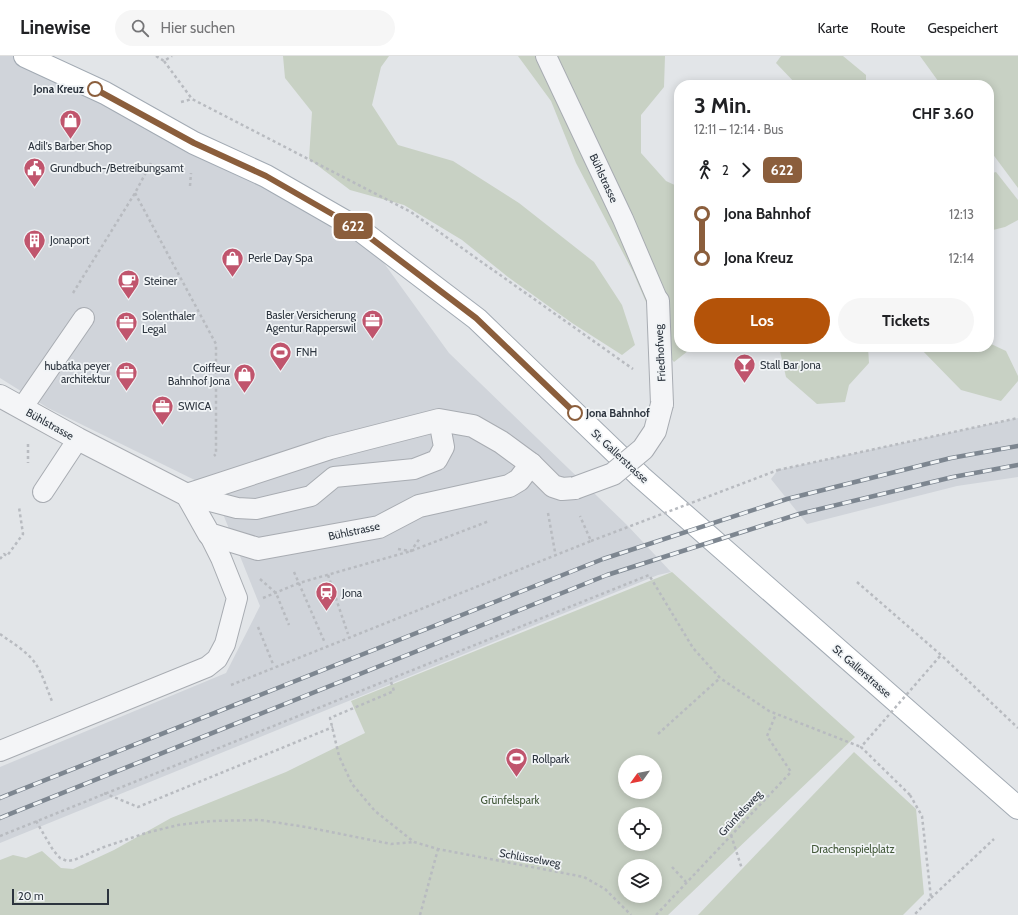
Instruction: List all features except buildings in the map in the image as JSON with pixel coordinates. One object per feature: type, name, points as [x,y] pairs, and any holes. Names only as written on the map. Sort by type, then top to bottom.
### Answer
[{"type":"main road","name":"St. Gallerstrasse","points":[[25,56],[105,94],[194,143],[266,176],[360,230],[384,248],[476,318],[641,477],[1018,808]]},
{"type":"street","name":"Friedhofweg","points":[[658,301],[662,400]]},
{"type":"street","name":"Bühlstrasse","points":[[0,396],[78,440],[187,495]]},
{"type":"street","points":[[209,534],[187,495],[330,448],[440,420],[473,426],[501,442],[531,464],[553,486],[575,488],[613,474],[643,449],[655,431],[662,400]]},
{"type":"street","name":"Bühlstrasse","points":[[209,534],[258,550],[379,527],[419,506],[509,486],[519,480],[531,464]]},
{"type":"lane","name":"Bühlstrasse","points":[[546,56],[623,219],[658,301]]},
{"type":"lane","points":[[22,408],[84,318]]},
{"type":"lane","points":[[187,495],[237,508],[256,509],[311,496],[334,476],[414,469],[436,460],[444,447],[440,420]]},
{"type":"lane","points":[[43,492],[78,440]]},
{"type":"lane","points":[[0,751],[207,666],[217,658],[225,644],[237,598],[222,558],[209,534]]},
{"type":"path","points":[[156,56],[164,61],[192,99],[411,212],[626,363],[662,400]]},
{"type":"path","points":[[164,61],[172,56]]},
{"type":"path","points":[[68,300],[135,193],[151,163]]},
{"type":"path","points":[[135,193],[216,344],[216,454],[212,459]]},
{"type":"path","points":[[227,687],[591,541],[778,470],[1018,418]]},
{"type":"path","points":[[553,486],[545,500],[555,552]]},
{"type":"path","points":[[575,488],[581,518],[591,541]]},
{"type":"path","points":[[0,559],[4,554],[7,556],[23,534],[18,502]]},
{"type":"path","points":[[293,571],[325,643]]},
{"type":"path","points":[[328,575],[348,634]]},
{"type":"path","points":[[0,836],[103,793],[649,575],[693,648],[720,678],[776,714],[861,747],[910,795],[922,816],[930,898]]},
{"type":"path","points":[[857,582],[941,655],[1018,728]]},
{"type":"path","points":[[257,624],[273,664]]},
{"type":"path","points":[[0,634],[25,652],[32,659],[38,668],[62,726]]},
{"type":"path","points":[[861,747],[941,655]]},
{"type":"path","points":[[658,734],[720,678]]},
{"type":"path","points":[[391,682],[394,691],[330,718],[339,756],[352,784],[375,811],[414,842]]},
{"type":"path","name":"Grünfelsweg","points":[[656,915],[791,772],[767,736],[776,714]]},
{"type":"path","points":[[103,793],[138,807],[333,728]]},
{"type":"path","points":[[36,821],[53,850],[60,858],[67,860],[74,860],[129,838],[163,828],[194,822],[228,820],[260,820],[281,822],[391,844],[414,842]]},
{"type":"path","points":[[731,835],[742,869]]},
{"type":"path","points":[[914,915],[930,898],[994,839]]},
{"type":"path","name":"Schlüsselweg","points":[[414,842],[438,849],[584,877],[605,890],[631,915]]},
{"type":"path","points":[[420,915],[438,849]]},
{"type":"path","points":[[672,867],[686,882]]},
{"type":"shaded area","points":[[0,56],[25,56],[360,230],[449,353],[627,525],[671,572],[658,575],[0,843],[0,767],[226,673],[260,606],[213,489],[48,408],[0,378]]},
{"type":"shaded area","points":[[1018,418],[1018,477],[957,486],[807,524],[771,479],[778,470]]},
{"type":"green space","points":[[283,56],[389,56],[381,67],[372,105],[398,145],[453,161],[519,203],[594,262],[622,305],[635,345],[622,355],[572,323],[508,277],[462,240],[404,205],[350,190],[309,159],[312,112],[285,78]]},
{"type":"green space","points":[[518,56],[665,56],[664,87],[641,115],[641,153],[666,181],[674,185],[674,352],[687,352],[674,362],[648,334],[649,309],[633,272],[576,163],[551,101]]},
{"type":"green space","points":[[781,56],[843,56],[866,75],[866,80],[792,80],[776,63]]},
{"type":"green space","points":[[920,56],[1018,56],[1018,188],[994,156],[994,80],[937,80]]},
{"type":"green space","points":[[996,172],[1018,200],[1018,220],[1005,227],[994,230],[994,173]]},
{"type":"green space","points":[[994,345],[1006,351],[1018,376],[1018,381],[1001,401],[961,390],[924,352],[994,352]]},
{"type":"green space","points":[[780,352],[868,352],[869,363],[849,385],[845,402],[817,404],[786,377]]},
{"type":"green space","name":"Grünfelspark","points":[[672,572],[855,737],[668,915],[0,915],[0,860],[13,855],[26,858],[42,851],[61,868],[73,869],[114,850],[171,818],[286,772],[365,733],[351,701]]},
{"type":"green space","name":"Drachenspielplatz","points":[[854,752],[916,809],[924,894],[903,915],[698,915]]},
{"type":"railway","points":[[0,798],[603,559],[787,499],[951,458],[1018,446]]},
{"type":"railway","points":[[0,818],[607,575],[799,514],[953,477],[1018,465]]},
{"type":"bus line","name":"622","points":[[95,89],[194,143],[266,176],[360,230],[476,318],[575,413]]},
{"type":"place","name":"Jona Kreuz","points":[[95,89]]},
{"type":"place","name":"Adil's Barber Shop","points":[[70,140]]},
{"type":"place","name":"Grundbuch-/Betreibungsamt","points":[[34,188]]},
{"type":"place","name":"Jonaport","points":[[35,260]]},
{"type":"place","name":"Perle Day Spa","points":[[233,278]]},
{"type":"place","name":"Steiner","points":[[128,300]]},
{"type":"place","name":"Basler Versicherung Agentur Rapperswil","points":[[372,340]]},
{"type":"place","name":"Solenthaler Legal","points":[[126,342]]},
{"type":"place","name":"FNH","points":[[281,372]]},
{"type":"place","name":"Stall Bar Jona","points":[[745,384]]},
{"type":"place","name":"hubatka peyer architektur","points":[[126,392]]},
{"type":"place","name":"Coiffeur Bahnhof Jona","points":[[245,394]]},
{"type":"place","name":"Jona Bahnhof","points":[[575,413]]},
{"type":"place","name":"SWICA","points":[[163,426]]},
{"type":"place","name":"Jona","points":[[326,612]]},
{"type":"place","name":"Rollpark","points":[[517,778]]}]
